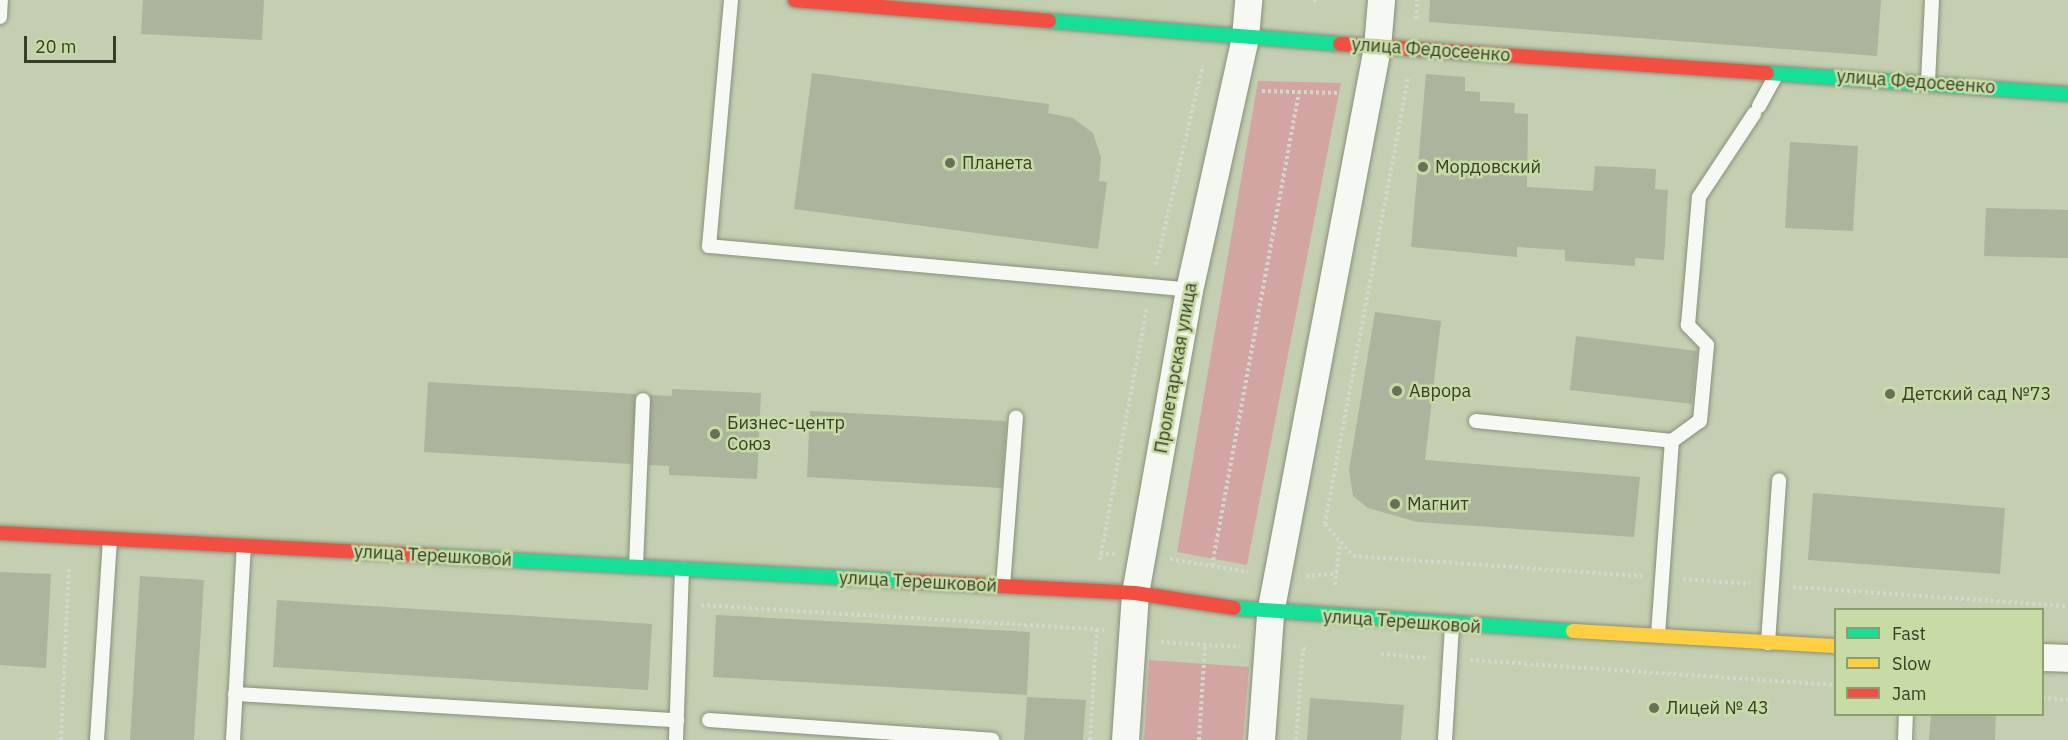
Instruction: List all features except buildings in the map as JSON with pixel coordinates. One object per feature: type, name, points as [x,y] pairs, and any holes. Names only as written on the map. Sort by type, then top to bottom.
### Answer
[{"type":"street","name":"улица Федосеенко","points":[[795,0],[1210,35],[1928,82],[2068,94]]},
{"type":"street","name":"Пролетарская улица","points":[[1125,740],[1135,593],[1189,290],[1245,37],[1248,0]]},
{"type":"street","points":[[1261,740],[1270,613],[1377,47],[1381,0]]},
{"type":"street","name":"улица Терешковой","points":[[0,533],[1135,593],[1270,613],[1834,646]]},
{"type":"street","points":[[2044,657],[2068,658]]},
{"type":"lane","points":[[0,17],[1,0]]},
{"type":"lane","points":[[731,0],[709,246],[1189,290]]},
{"type":"lane","points":[[1928,82],[1932,0]]},
{"type":"lane","points":[[1476,422],[1672,441],[1700,421],[1707,345],[1688,325],[1699,197],[1756,110],[1777,73]]},
{"type":"lane","points":[[636,566],[643,400]]},
{"type":"lane","points":[[1003,586],[1016,418]]},
{"type":"lane","points":[[1658,637],[1672,441]]},
{"type":"lane","points":[[1768,643],[1779,480]]},
{"type":"lane","points":[[97,740],[110,539]]},
{"type":"lane","points":[[232,740],[244,546]]},
{"type":"lane","points":[[676,740],[682,569]]},
{"type":"lane","points":[[1445,740],[1452,625]]},
{"type":"lane","points":[[235,694],[677,720]]},
{"type":"lane","points":[[1905,740],[1906,716]]},
{"type":"lane","points":[[710,720],[813,734],[992,740]]},
{"type":"path","points":[[1090,740],[1100,554],[1151,286],[1210,35]]},
{"type":"path","points":[[1249,91],[1344,94]]},
{"type":"path","points":[[1212,566],[1299,92]]},
{"type":"path","points":[[1100,554],[1142,554],[1276,577],[1336,574]]},
{"type":"path","points":[[61,740],[69,566]]},
{"type":"path","points":[[1097,628],[1132,640],[1267,650],[1312,650]]},
{"type":"path","points":[[1199,740],[1205,645]]},
{"type":"path","points":[[1296,740],[1303,649]]},
{"type":"path","points":[[1373,654],[1834,685]]},
{"type":"path","points":[[2044,698],[2068,699]]},
{"type":"shaded area","points":[[1258,81],[1341,83],[1247,565],[1177,552]]},
{"type":"shaded area","points":[[1149,660],[1249,667],[1243,740],[1144,740]]},
{"type":"traffic: fast","points":[[1049,21],[1340,44]]},
{"type":"traffic: fast","points":[[1767,73],[2068,94]]},
{"type":"traffic: fast","points":[[434,556],[906,581]]},
{"type":"traffic: fast","points":[[1234,608],[1573,631]]},
{"type":"traffic: slow","points":[[1573,631],[1834,646]]},
{"type":"traffic: jam","points":[[795,0],[1049,21]]},
{"type":"traffic: jam","points":[[1340,44],[1767,73]]},
{"type":"traffic: jam","points":[[0,533],[434,556]]},
{"type":"traffic: jam","points":[[906,581],[1135,593],[1234,608]]},
{"type":"place","name":"Планета","points":[[950,163]]},
{"type":"place","name":"Мордовский","points":[[1423,167]]},
{"type":"place","name":"Аврора","points":[[1397,391]]},
{"type":"place","name":"Детский сад №73","points":[[1890,394]]},
{"type":"place","name":"Бизнес-центр Союз","points":[[715,434]]},
{"type":"place","name":"Магнит","points":[[1395,504]]},
{"type":"place","name":"Лицей № 43","points":[[1654,708]]}]
